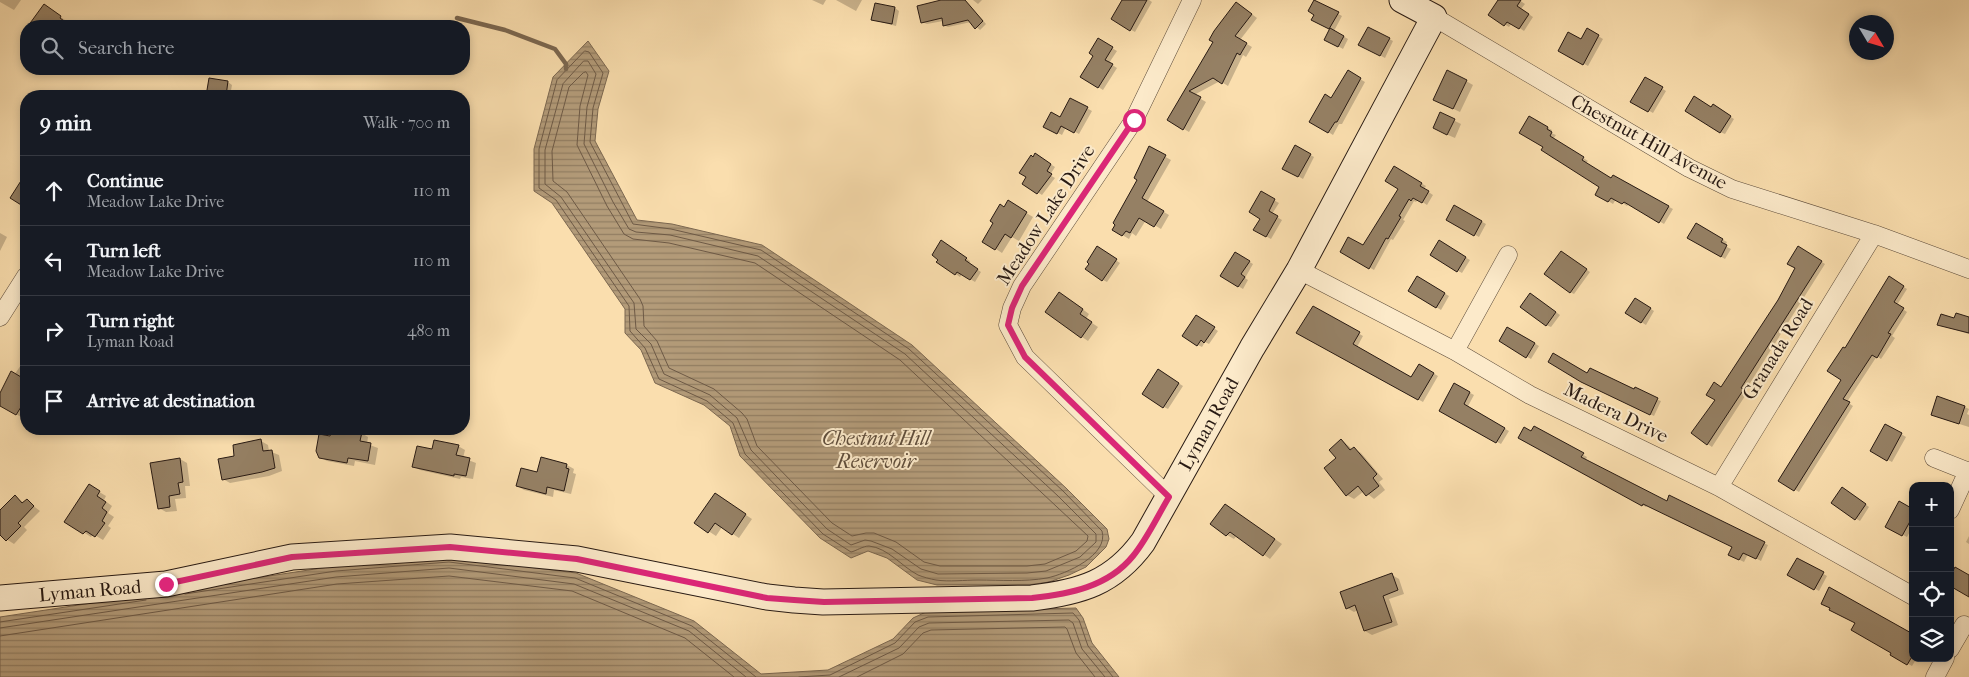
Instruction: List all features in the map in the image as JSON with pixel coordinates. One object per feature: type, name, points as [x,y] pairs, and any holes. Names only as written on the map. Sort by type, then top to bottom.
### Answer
[{"type":"street","name":"Meadow Lake Drive","points":[[1169,497],[1025,357],[1008,325],[1012,308],[1022,286],[1134,120],[1192,0]]},
{"type":"street","name":"Chestnut Hill Avenue","points":[[1402,0],[1689,168],[1732,189],[1874,234],[1969,269]]},
{"type":"street","name":"Lyman Road","points":[[0,598],[166,584],[292,557],[450,547],[577,559],[767,598],[824,602],[1032,598],[1076,591],[1094,585],[1120,569],[1143,542],[1252,348],[1299,270],[1434,17]]},
{"type":"street","name":"Granada Road","points":[[1719,486],[1874,234]]},
{"type":"street","points":[[1455,351],[1508,255]]},
{"type":"street","name":"Madera Drive","points":[[1299,270],[1455,351],[1530,395],[1719,486],[1909,593]]},
{"type":"street","points":[[0,317],[20,285]]},
{"type":"street","points":[[1934,458],[1968,472],[1954,502]]},
{"type":"street","points":[[1954,640],[1961,623]]},
{"type":"street","points":[[1935,677],[1943,662]]},
{"type":"water","name":"Chestnut Hill Reservoir","points":[[588,41],[609,71],[598,109],[595,141],[637,220],[672,224],[762,245],[912,345],[1066,488],[1107,529],[1109,539],[1106,547],[1086,567],[1049,582],[1028,585],[937,585],[917,580],[887,558],[868,551],[851,558],[820,538],[740,456],[730,426],[704,405],[655,383],[641,350],[625,333],[625,309],[552,203],[534,191],[534,149],[553,77]]},
{"type":"water","points":[[449,557],[576,573],[694,621],[761,674],[828,670],[893,639],[913,618],[926,612],[1076,608],[1083,618],[1092,643],[1119,677],[0,677],[0,617],[335,566]]},
{"type":"building","points":[[941,0],[965,0],[983,21],[975,29],[968,20],[943,26],[942,18],[921,23],[917,6]]},
{"type":"building","points":[[1122,0],[1147,0],[1130,31],[1111,19]]},
{"type":"building","points":[[1314,0],[1339,12],[1329,29],[1311,20],[1314,15],[1308,11]]},
{"type":"building","points":[[1498,0],[1521,0],[1517,6],[1529,14],[1519,29],[1507,22],[1504,26],[1488,15]]},
{"type":"building","points":[[1236,2],[1252,14],[1235,36],[1247,43],[1240,55],[1237,53],[1222,84],[1213,78],[1189,91],[1201,97],[1183,130],[1167,120],[1213,42],[1209,40],[1214,31]]},
{"type":"building","points":[[875,3],[895,7],[892,24],[871,20]]},
{"type":"building","points":[[44,4],[61,16],[60,18],[63,20],[32,20]]},
{"type":"building","points":[[1368,27],[1390,38],[1380,56],[1358,45]]},
{"type":"building","points":[[1330,28],[1344,36],[1338,47],[1324,40]]},
{"type":"building","points":[[1587,28],[1599,35],[1583,65],[1558,51],[1568,32],[1581,39]]},
{"type":"building","points":[[1098,38],[1113,47],[1105,60],[1113,64],[1098,88],[1080,77],[1093,56],[1089,53]]},
{"type":"building","points":[[1348,70],[1361,78],[1337,122],[1335,122],[1328,133],[1309,122],[1325,94],[1331,98]]},
{"type":"building","points":[[1447,70],[1467,80],[1453,109],[1433,100]]},
{"type":"building","points":[[1645,77],[1663,87],[1648,112],[1630,102]]},
{"type":"building","points":[[209,78],[228,81],[227,90],[207,90]]},
{"type":"building","points":[[1694,96],[1711,107],[1713,104],[1731,116],[1720,133],[1685,111]]},
{"type":"building","points":[[1070,98],[1088,107],[1074,133],[1061,126],[1057,134],[1043,127],[1051,112],[1060,117]]},
{"type":"building","points":[[1440,112],[1455,119],[1447,135],[1433,128]]},
{"type":"building","points":[[1529,116],[1548,127],[1547,129],[1552,132],[1550,136],[1584,157],[1582,160],[1611,178],[1613,175],[1669,206],[1659,223],[1624,202],[1622,204],[1611,198],[1608,202],[1595,195],[1599,187],[1541,150],[1543,147],[1519,133]]},
{"type":"building","points":[[1295,145],[1311,154],[1298,177],[1282,169]]},
{"type":"building","points":[[1149,146],[1166,155],[1142,198],[1164,211],[1154,227],[1139,218],[1130,233],[1126,231],[1122,236],[1112,230],[1115,225],[1113,223],[1137,180],[1134,178]]},
{"type":"building","points":[[1035,153],[1051,164],[1047,171],[1052,174],[1037,194],[1022,184],[1026,177],[1019,173],[1031,155],[1033,157]]},
{"type":"building","points":[[1394,166],[1422,183],[1420,186],[1429,191],[1422,203],[1413,198],[1411,201],[1409,199],[1399,216],[1401,217],[1388,239],[1386,238],[1369,269],[1340,252],[1348,237],[1363,245],[1398,189],[1385,181]]},
{"type":"building","points":[[20,182],[20,204],[10,198]]},
{"type":"building","points":[[1261,191],[1275,199],[1269,211],[1278,216],[1266,237],[1253,230],[1260,219],[1249,212]]},
{"type":"building","points":[[1008,200],[1027,212],[1011,238],[1005,234],[995,250],[982,242],[993,223],[990,221],[1000,204],[1004,207]]},
{"type":"building","points":[[1454,205],[1482,221],[1474,236],[1446,220]]},
{"type":"building","points":[[1696,223],[1723,239],[1721,242],[1727,245],[1721,257],[1687,238]]},
{"type":"building","points":[[941,240],[967,258],[965,260],[978,269],[970,280],[957,272],[955,275],[936,262],[938,260],[932,255]]},
{"type":"building","points":[[1439,240],[1466,257],[1457,272],[1430,255]]},
{"type":"building","points":[[1097,246],[1117,259],[1102,281],[1085,269]]},
{"type":"building","points":[[1798,246],[1822,261],[1741,388],[1744,389],[1707,445],[1691,433],[1715,400],[1706,395],[1714,382],[1721,387],[1778,300],[1795,268],[1787,264]]},
{"type":"building","points":[[1561,251],[1587,269],[1570,293],[1544,274]]},
{"type":"building","points":[[1235,252],[1250,261],[1241,274],[1245,277],[1238,287],[1220,276]]},
{"type":"building","points":[[1417,276],[1445,293],[1436,308],[1408,291]]},
{"type":"building","points":[[1889,276],[1904,286],[1894,302],[1904,308],[1888,333],[1891,334],[1877,358],[1872,355],[1843,399],[1850,402],[1794,491],[1778,481],[1841,380],[1827,371],[1843,347],[1845,348]]},
{"type":"building","points":[[1059,292],[1083,309],[1080,314],[1092,322],[1081,338],[1045,312]]},
{"type":"building","points":[[1530,293],[1556,312],[1546,326],[1520,307]]},
{"type":"building","points":[[1635,298],[1651,308],[1641,323],[1625,313]]},
{"type":"building","points":[[1313,306],[1360,332],[1353,344],[1411,377],[1419,364],[1434,373],[1418,400],[1296,333]]},
{"type":"building","points":[[1956,313],[1969,317],[1969,333],[1937,325],[1941,314],[1954,318]]},
{"type":"building","points":[[1196,315],[1215,327],[1204,343],[1201,340],[1197,346],[1182,336]]},
{"type":"building","points":[[1507,327],[1535,343],[1526,358],[1499,341]]},
{"type":"building","points":[[1553,353],[1587,373],[1590,368],[1658,398],[1650,415],[1581,382],[1548,362]]},
{"type":"building","points":[[1158,369],[1179,383],[1163,408],[1142,394]]},
{"type":"building","points":[[11,371],[20,376],[20,409],[16,415],[0,406],[0,393]]},
{"type":"building","points":[[1454,383],[1470,392],[1464,404],[1505,428],[1496,443],[1439,411]]},
{"type":"building","points":[[1937,396],[1965,406],[1959,424],[1931,415]]},
{"type":"building","points":[[1885,424],[1902,433],[1887,461],[1870,451]]},
{"type":"building","points":[[1534,426],[1584,453],[1581,457],[1667,501],[1669,495],[1765,542],[1756,559],[1743,553],[1739,560],[1728,555],[1732,547],[1643,504],[1642,506],[1518,438],[1524,427],[1531,431]]},
{"type":"building","points":[[319,435],[361,435],[360,441],[371,443],[368,461],[348,458],[347,463],[319,458],[316,451]]},
{"type":"building","points":[[261,439],[263,451],[272,450],[275,468],[222,480],[218,459],[234,456],[233,445]]},
{"type":"building","points":[[1341,439],[1350,450],[1354,447],[1377,474],[1373,478],[1379,486],[1366,496],[1358,486],[1346,496],[1324,468],[1336,458],[1329,450]]},
{"type":"building","points":[[434,440],[459,445],[456,455],[470,458],[466,476],[454,474],[454,476],[412,467],[417,446],[432,449]]},
{"type":"building","points":[[541,457],[567,464],[566,468],[569,469],[564,491],[547,487],[546,494],[516,486],[521,468],[537,472]]},
{"type":"building","points":[[180,458],[183,482],[178,483],[180,494],[169,496],[170,507],[158,509],[150,463]]},
{"type":"building","points":[[89,484],[100,491],[97,496],[106,502],[102,508],[107,512],[102,521],[105,523],[95,537],[86,531],[83,534],[64,522]]},
{"type":"building","points":[[1842,487],[1866,504],[1855,520],[1831,503]]},
{"type":"building","points":[[715,493],[746,514],[732,535],[715,523],[708,533],[694,523]]},
{"type":"building","points":[[15,495],[22,503],[27,499],[34,506],[18,523],[21,526],[6,541],[0,535],[0,510]]},
{"type":"building","points":[[1899,501],[1909,507],[1909,523],[1902,536],[1885,527]]},
{"type":"building","points":[[1225,504],[1275,539],[1263,556],[1230,532],[1226,536],[1210,524]]},
{"type":"building","points":[[1797,558],[1824,572],[1814,590],[1787,575]]},
{"type":"building","points":[[1955,567],[1969,575],[1969,597],[1954,588]]},
{"type":"building","points":[[1392,573],[1398,590],[1383,596],[1392,622],[1364,631],[1355,605],[1346,609],[1340,592]]},
{"type":"building","points":[[1829,587],[1909,632],[1909,662],[1907,665],[1890,655],[1891,653],[1851,630],[1855,623],[1821,604]]},
{"type":"waterway","points":[[457,18],[465,20]]},
{"type":"waterway","points":[[470,21],[505,30],[555,49],[566,64],[566,69]]},
{"type":"route","points":[[166,584],[292,557],[450,547],[577,559],[767,598],[824,602],[1032,598],[1058,595],[1094,585],[1120,569],[1132,557],[1169,497],[1025,357],[1008,325],[1012,308],[1022,286],[1134,120]]}]
